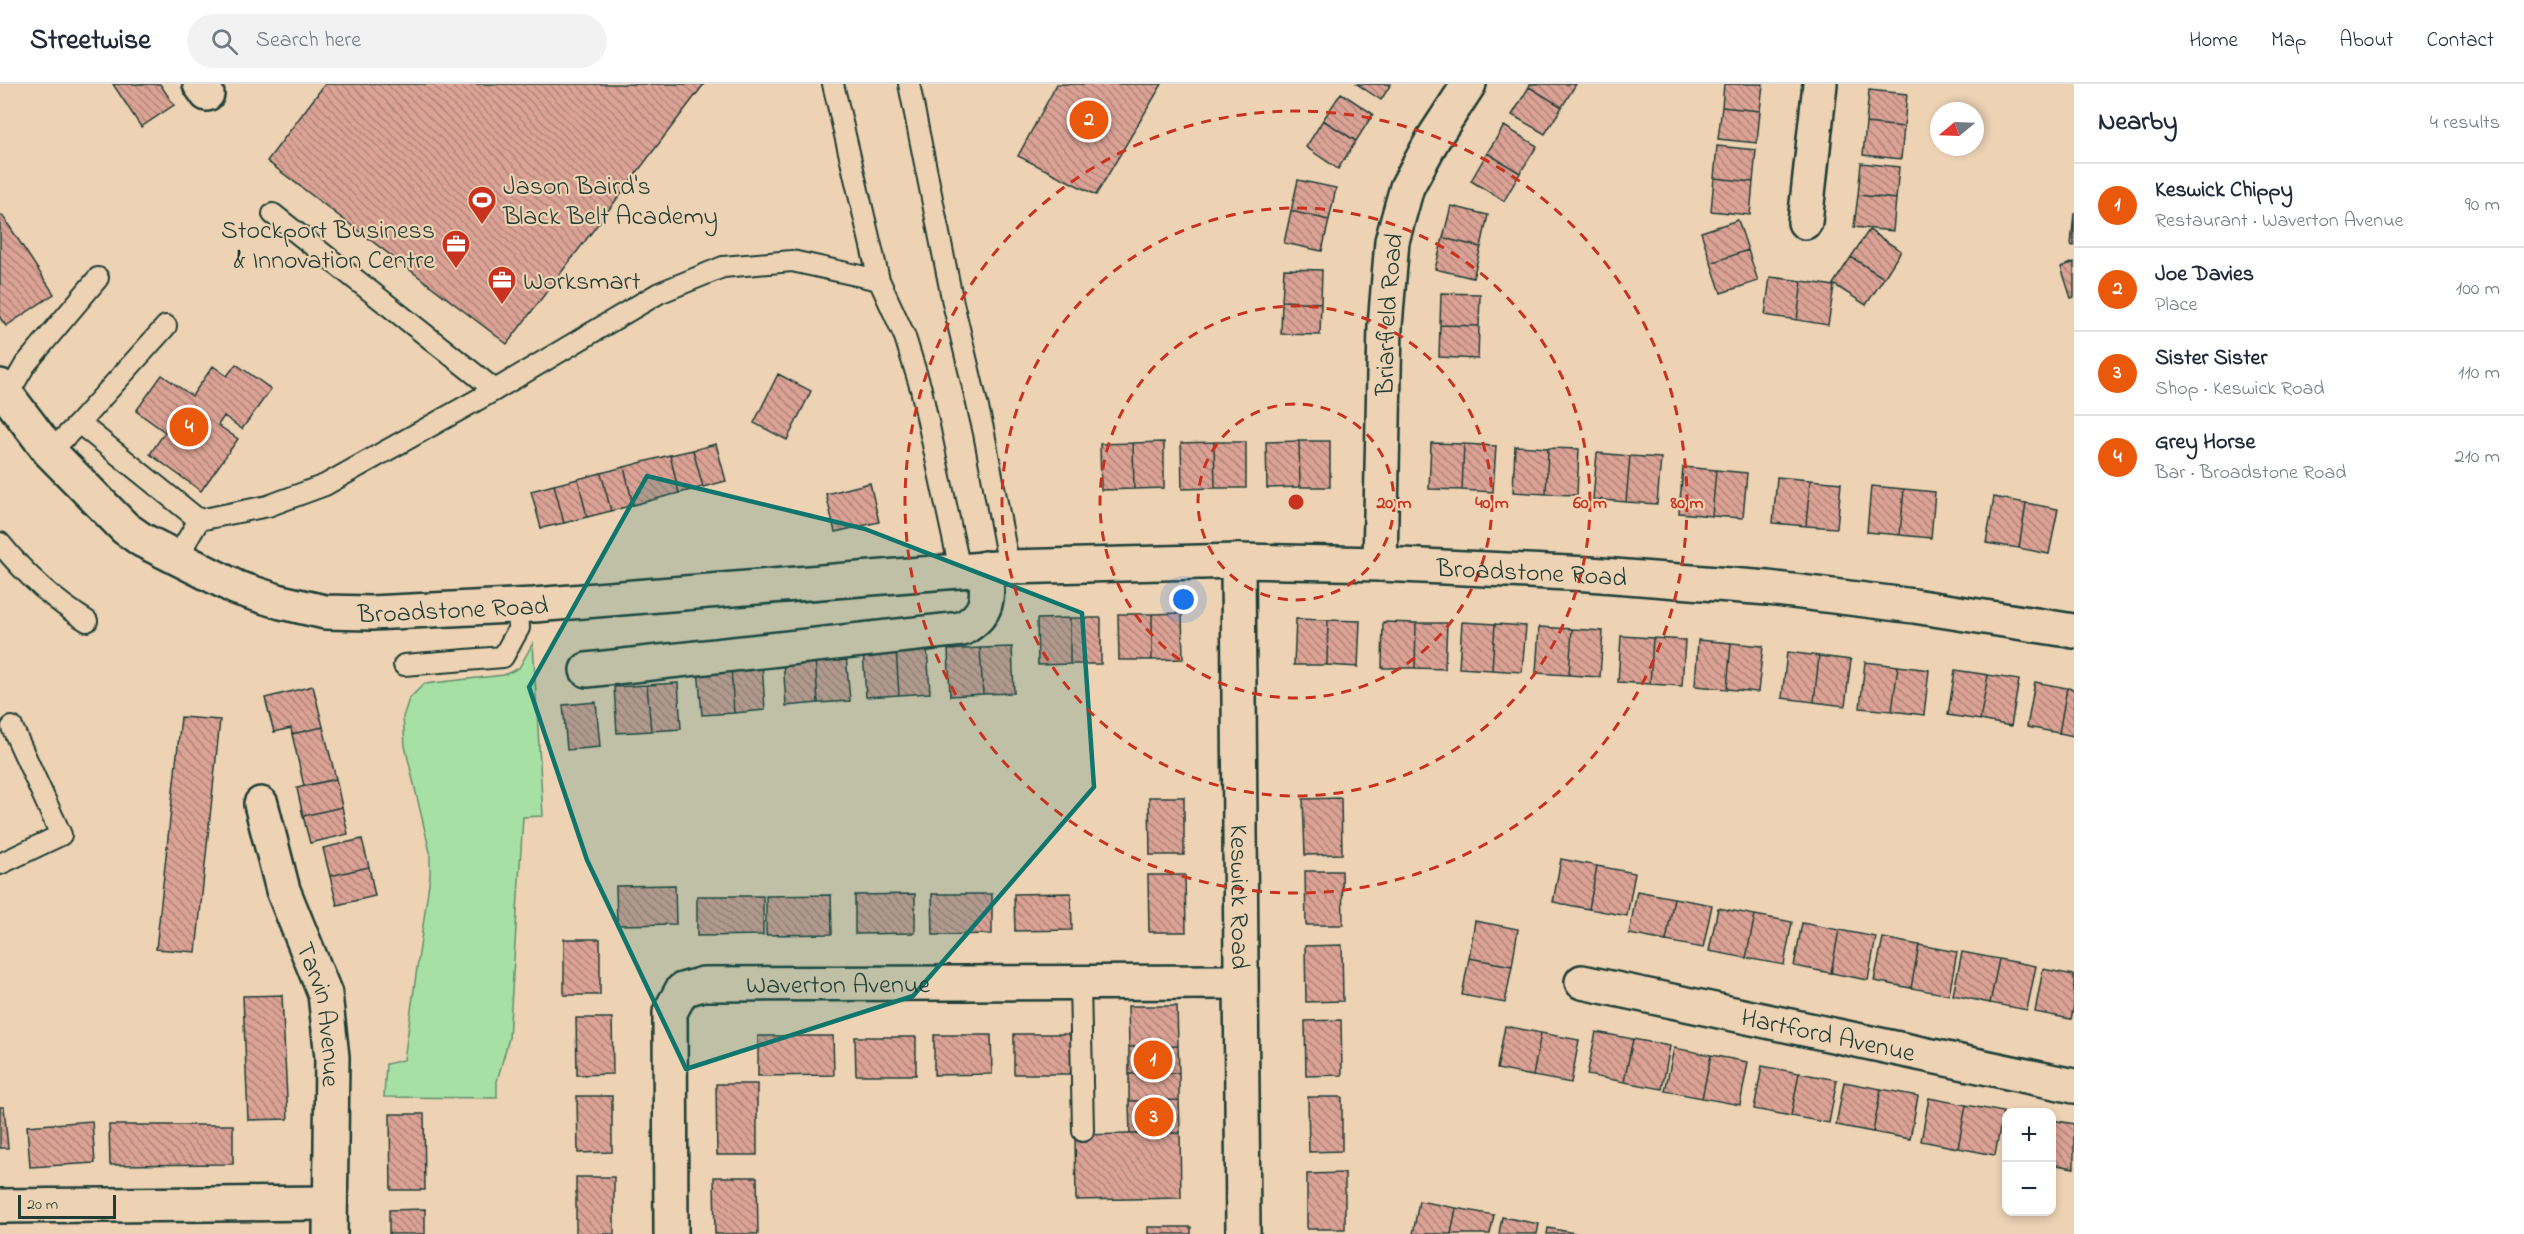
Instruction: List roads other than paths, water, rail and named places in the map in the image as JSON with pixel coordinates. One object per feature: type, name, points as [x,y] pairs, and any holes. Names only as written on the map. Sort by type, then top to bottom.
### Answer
[{"type":"street","name":"Briarfield Road","points":[[1380,564],[1385,326],[1392,241],[1407,187],[1433,139],[1469,84]]},
{"type":"street","points":[[1805,222],[1820,84]]},
{"type":"street","name":"Broadstone Road","points":[[4,391],[50,452],[125,528],[142,540],[237,588],[281,602],[325,612],[370,613],[518,606],[985,568],[1238,561],[1380,564],[1589,574],[1768,588],[1914,606],[2074,631]]},
{"type":"street","name":"Keswick Road","points":[[1238,561],[1244,1234]]},
{"type":"street","points":[[587,670],[962,629],[977,620],[984,610],[987,595],[985,568]]},
{"type":"street","name":"Tarvin Avenue","points":[[261,804],[283,890],[325,994],[332,1058],[330,1219]]},
{"type":"street","name":"Waverton Avenue","points":[[671,1234],[670,1012],[682,990],[703,984],[1240,982]]},
{"type":"street","name":"Hartford Avenue","points":[[1582,982],[2074,1086]]},
{"type":"street","points":[[0,1206],[330,1219]]},
{"type":"lane","points":[[833,84],[879,280],[905,337],[921,389],[985,568]]},
{"type":"lane","points":[[909,84],[953,303],[984,433],[985,568]]},
{"type":"lane","points":[[273,214],[495,390]]},
{"type":"lane","points":[[176,559],[198,520],[268,506],[325,485],[495,390],[659,293],[723,267],[792,261],[879,280]]},
{"type":"lane","points":[[4,391],[98,278]]},
{"type":"lane","points":[[50,452],[166,326]]},
{"type":"lane","points":[[79,423],[198,520]]},
{"type":"lane","points":[[0,543],[20,568],[62,606],[87,621]]},
{"type":"lane","points":[[404,665],[503,657],[519,628],[518,606]]},
{"type":"lane","points":[[0,864],[61,835],[12,727]]},
{"type":"lane","points":[[1080,982],[1083,1131]]},
{"type":"place","name":"Joe Davies","points":[[1089,120]]},
{"type":"place","name":"Jason Baird's Black Belt Academy","points":[[482,226]]},
{"type":"place","name":"Stockport Business & Innovation Centre","points":[[456,270]]},
{"type":"place","name":"Worksmart","points":[[502,306]]},
{"type":"place","name":"Grey Horse","points":[[189,427]]},
{"type":"place","name":"Keswick Chippy","points":[[1153,1060]]},
{"type":"place","name":"Sister Sister","points":[[1154,1117]]}]
